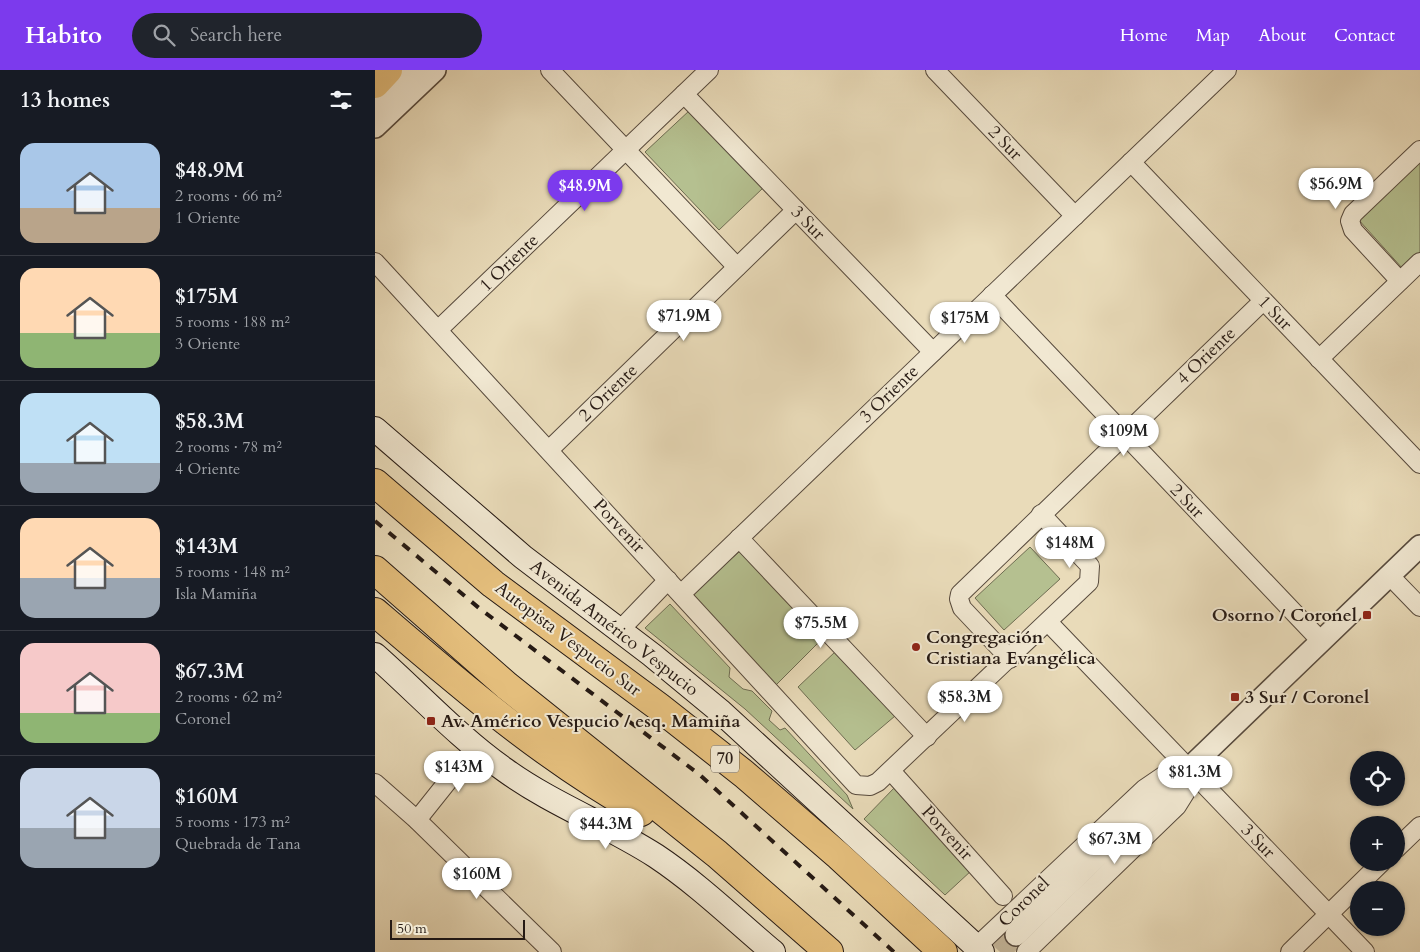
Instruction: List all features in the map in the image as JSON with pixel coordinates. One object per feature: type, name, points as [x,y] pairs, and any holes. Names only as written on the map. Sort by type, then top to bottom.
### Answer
[{"type":"highway","points":[[375,84],[388,70]]},
{"type":"highway","name":"Autopista Vespucio Sur","points":[[375,482],[493,584],[659,707],[744,774],[839,856],[943,952]]},
{"type":"highway","points":[[375,570],[455,642],[549,722],[717,854],[829,952]]},
{"type":"highway","points":[[375,612],[486,707],[546,752],[626,803],[717,854]]},
{"type":"main road","points":[[375,107],[413,70]]},
{"type":"main road","name":"Avenida Américo Vespucio","points":[[375,428],[523,557],[618,632],[652,655],[729,718],[979,949]]},
{"type":"main road","points":[[375,655],[476,746],[518,779],[636,844],[668,865],[773,952]]},
{"type":"street","points":[[375,128],[435,70]]},
{"type":"street","points":[[550,70],[737,267]]},
{"type":"street","name":"1 Oriente","points":[[439,330],[709,70]]},
{"type":"street","name":"2 Sur","points":[[935,70],[1075,216]]},
{"type":"street","name":"3 Oriente","points":[[681,594],[1131,162],[1219,73]]},
{"type":"street","name":"3 Sur","points":[[684,94],[933,352]]},
{"type":"street","points":[[1400,281],[1353,230],[1350,221],[1353,214],[1420,150]]},
{"type":"street","name":"1 Sur","points":[[1131,162],[1420,464]]},
{"type":"street","name":"2 Oriente","points":[[549,450],[796,210]]},
{"type":"street","name":"Porvenir","points":[[375,262],[852,782],[856,785],[864,786],[879,782],[891,771],[1003,896]]},
{"type":"street","points":[[1319,359],[1420,262]]},
{"type":"street","name":"2 Sur","points":[[992,295],[1321,641]]},
{"type":"street","name":"4 Oriente","points":[[1010,659],[962,608],[959,599],[963,589],[1263,301]]},
{"type":"street","points":[[891,771],[1087,585],[1091,572],[1086,562],[1041,514]]},
{"type":"street","points":[[739,538],[927,737]]},
{"type":"street","name":"Coronel","points":[[1032,945],[1189,768],[1420,546]]},
{"type":"street","points":[[1389,575],[1420,607]]},
{"type":"street","points":[[618,632],[668,580]]},
{"type":"street","name":"3 Sur","points":[[1048,622],[1365,952]]},
{"type":"street","points":[[417,820],[476,746]]},
{"type":"street","name":"Coronel","points":[[979,949],[1144,789],[1166,774],[1189,768]]},
{"type":"street","points":[[375,783],[417,820],[551,952]]},
{"type":"street","points":[[1405,840],[1420,826]]},
{"type":"street","points":[[1290,952],[1373,871]]},
{"type":"green space","points":[[690,110],[763,188],[719,230],[645,152]]},
{"type":"green space","points":[[1420,161],[1420,253],[1403,269],[1357,218]]},
{"type":"green space","points":[[1030,547],[1060,579],[1004,630],[975,598]]},
{"type":"green space","points":[[740,551],[824,637],[774,687],[693,595],[693,592]]},
{"type":"green space","points":[[670,604],[730,668],[729,677],[743,689],[752,691],[772,711],[769,720],[780,730],[785,728],[847,795],[853,809],[745,709],[645,628]]},
{"type":"green space","points":[[836,651],[895,716],[855,750],[798,687]]},
{"type":"green space","points":[[896,786],[972,870],[945,895],[864,819]]},
{"type":"tunnel","points":[[1000,952],[1016,935]]},
{"type":"railway","points":[[375,521],[479,608],[700,775],[894,952]]},
{"type":"place","name":"Osorno / Coronel","points":[[1367,615]]},
{"type":"place","name":"Congregación Cristiana Evangélica","points":[[916,647]]},
{"type":"place","name":"3 Sur / Coronel","points":[[1235,697]]},
{"type":"place","name":"Av. Américo Vespucio / esq. Mamiña","points":[[431,721]]}]
